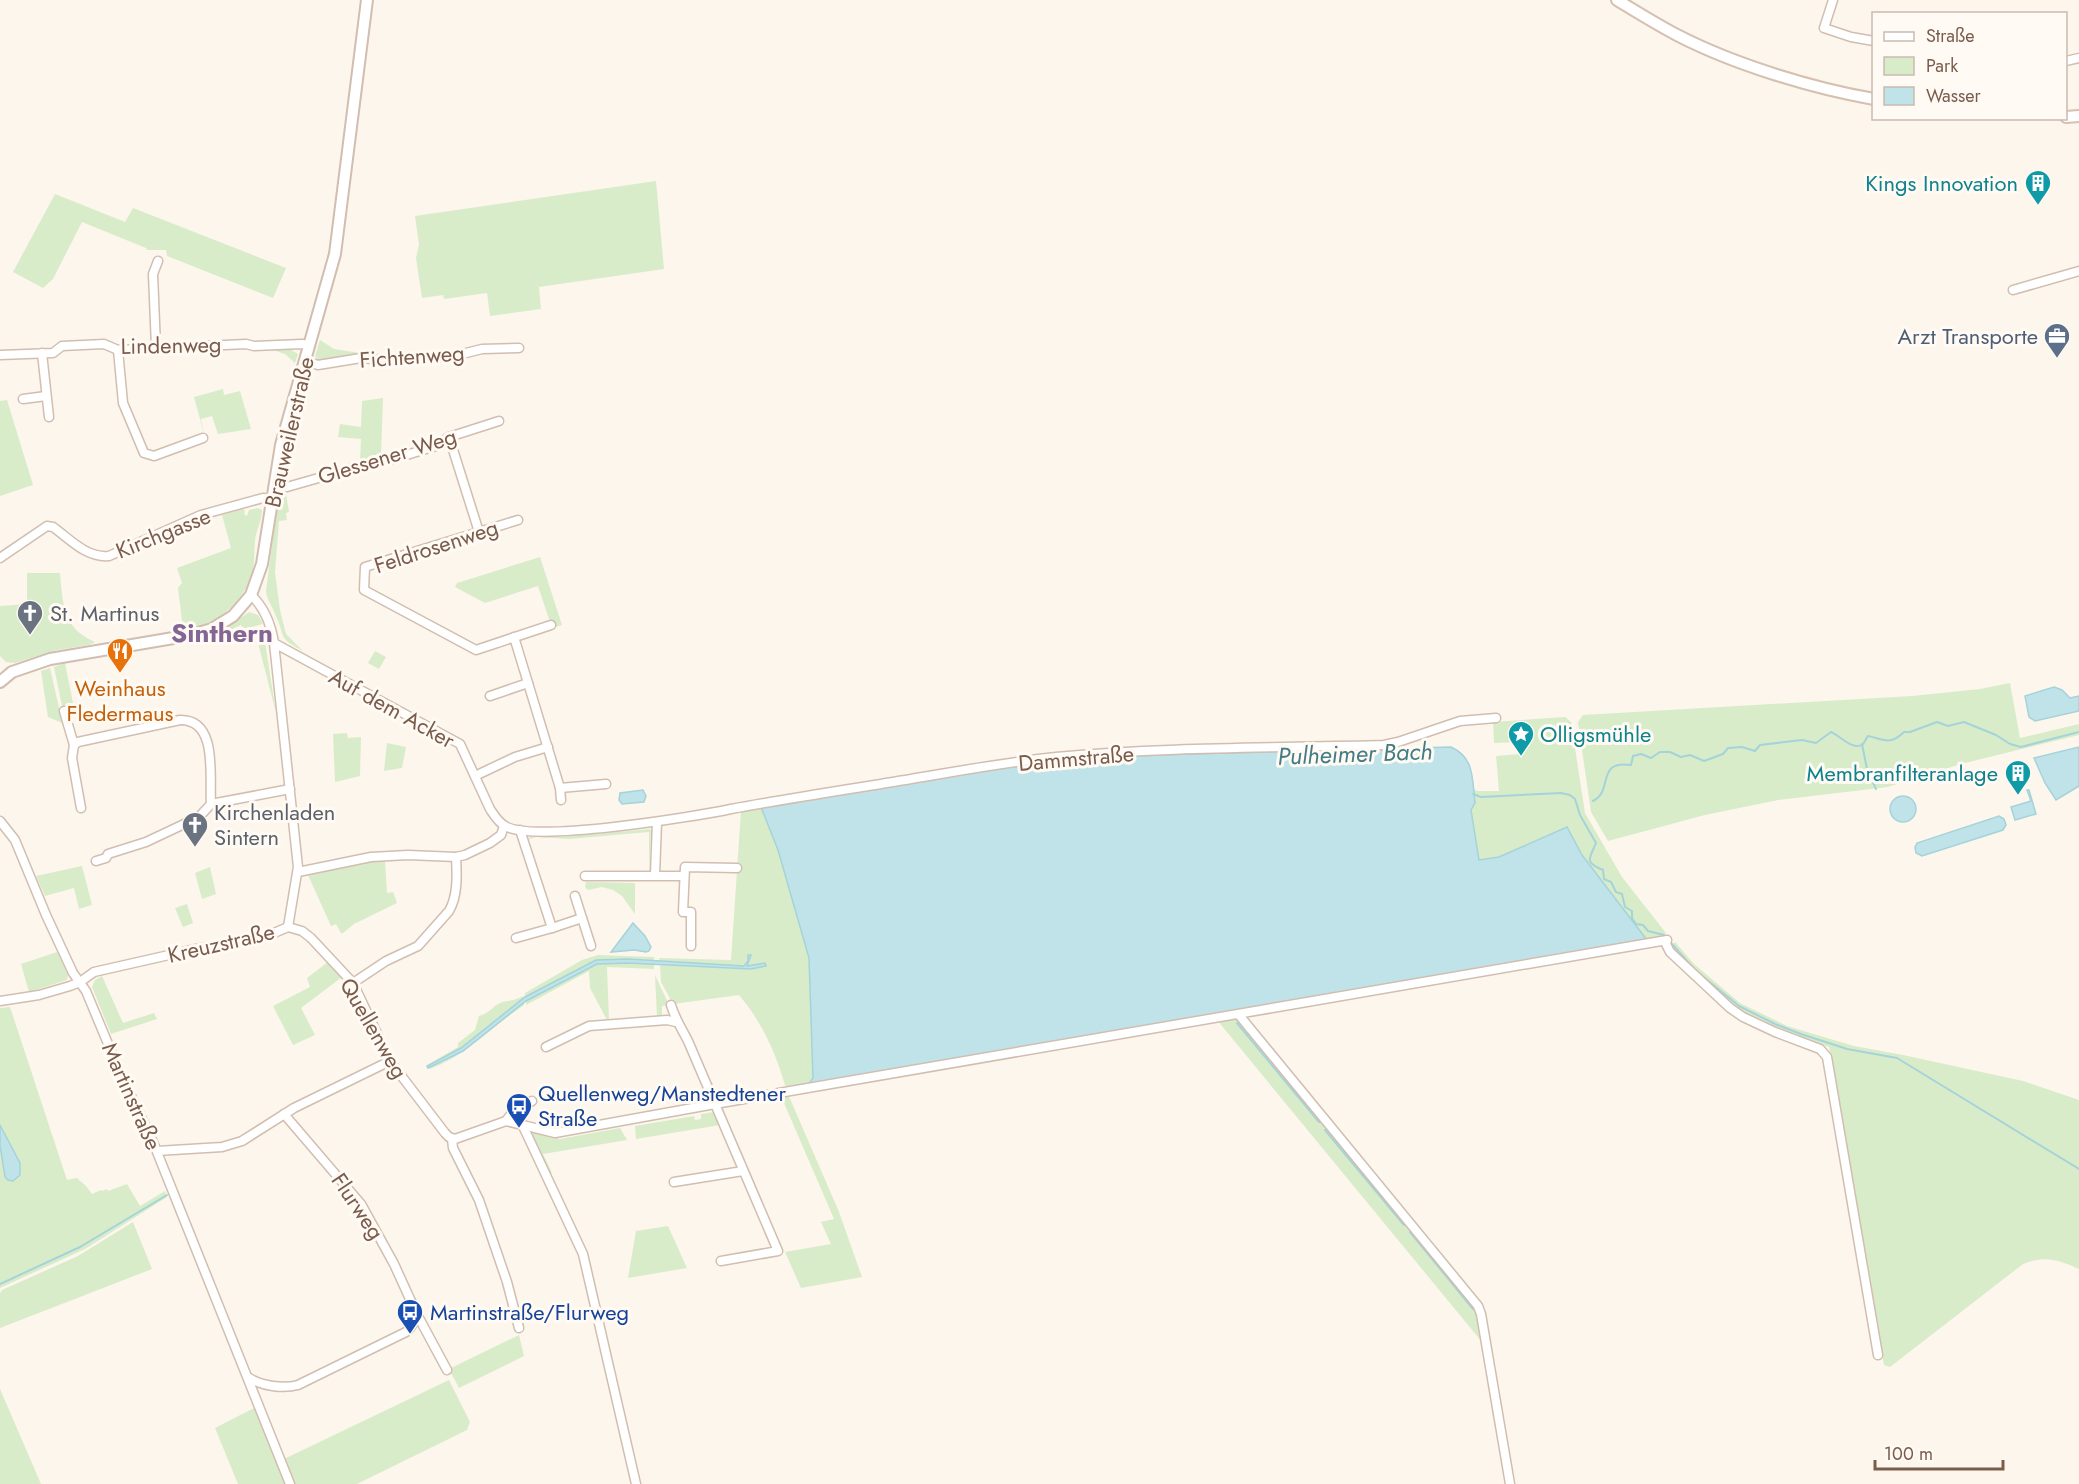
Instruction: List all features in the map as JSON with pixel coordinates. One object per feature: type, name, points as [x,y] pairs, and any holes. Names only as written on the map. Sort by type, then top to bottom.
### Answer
[{"type":"street","name":"Brauweilerstraße","points":[[2,676],[50,659],[191,635],[212,629],[232,616],[251,595],[262,564],[281,445],[335,254],[367,0]]},
{"type":"street","points":[[1617,0],[1677,35],[1749,66],[1850,95],[1872,99]]},
{"type":"street","points":[[1833,0],[1824,28],[1851,37],[1872,41]]},
{"type":"street","points":[[156,347],[153,274],[158,261]]},
{"type":"street","points":[[2013,290],[2079,271]]},
{"type":"street","name":"Lindenweg","points":[[0,355],[53,352],[62,346],[104,344],[118,350],[246,344],[254,346],[309,345]]},
{"type":"street","name":"Fichtenweg","points":[[305,361],[318,365],[361,358],[450,357],[482,349],[519,348]]},
{"type":"street","points":[[118,350],[123,403],[145,454],[153,456],[203,438]]},
{"type":"street","points":[[42,353],[49,417]]},
{"type":"street","points":[[23,399],[46,396]]},
{"type":"street","name":"Glessener Weg","points":[[274,485],[287,487],[378,460],[390,460],[436,446],[448,437],[500,421]]},
{"type":"street","points":[[448,437],[479,532]]},
{"type":"street","name":"Kirchgasse","points":[[0,558],[47,526],[53,527],[86,551],[97,556],[109,556],[201,515],[263,498],[272,499]]},
{"type":"street","name":"Feldrosenweg","points":[[518,520],[365,567],[364,591],[476,650],[551,625]]},
{"type":"street","name":"Kreuzstraße","points":[[0,1001],[39,995],[80,982],[94,972],[190,950],[267,936],[288,927],[298,872],[274,643],[270,623],[261,606],[251,595]]},
{"type":"street","points":[[514,637],[560,788],[561,800]]},
{"type":"street","name":"Auf dem Acker","points":[[274,643],[460,744],[490,809],[504,826]]},
{"type":"street","points":[[490,696],[528,683]]},
{"type":"street","points":[[64,711],[74,746],[72,758],[81,808]]},
{"type":"street","name":"Dammstraße","points":[[504,826],[520,830],[563,831],[657,822],[859,787],[1046,759],[1150,752],[1384,745],[1460,721],[1496,718]]},
{"type":"street","points":[[74,746],[78,742],[180,720],[192,721],[201,727],[207,737],[211,804]]},
{"type":"street","points":[[475,776],[515,757],[548,747]]},
{"type":"street","points":[[560,788],[606,784]]},
{"type":"street","points":[[96,861],[106,858],[108,854],[146,842],[199,817],[211,804],[290,789]]},
{"type":"street","name":"Martinstraße","points":[[0,821],[15,840],[46,915],[73,973],[94,1009],[121,1075],[157,1151],[290,1484]]},
{"type":"street","points":[[655,875],[657,822]]},
{"type":"street","points":[[298,872],[371,857],[456,856],[490,843],[501,835],[504,826]]},
{"type":"street","points":[[520,830],[552,928]]},
{"type":"street","points":[[353,984],[386,961],[418,946],[449,911],[456,888],[456,856]]},
{"type":"street","points":[[691,946],[691,912],[683,912],[685,867],[737,868]]},
{"type":"street","points":[[585,876],[684,876]]},
{"type":"street","points":[[575,896],[591,945]]},
{"type":"street","points":[[516,938],[582,918]]},
{"type":"street","name":"Quellenweg","points":[[288,927],[302,931],[311,938],[353,984],[390,1061],[441,1130],[452,1139],[453,1148],[478,1200],[507,1282],[519,1328]]},
{"type":"street","points":[[506,1120],[555,1133],[626,1122],[816,1086],[1667,940],[1666,944],[1670,952],[1730,1008],[1743,1017],[1775,1032],[1820,1049],[1827,1057],[1878,1355]]},
{"type":"street","points":[[671,1005],[676,1022],[688,1041],[778,1251],[721,1261]]},
{"type":"street","points":[[1239,1015],[1478,1306],[1510,1484]]},
{"type":"street","points":[[546,1047],[589,1026],[667,1020],[676,1022]]},
{"type":"street","points":[[157,1151],[231,1145],[247,1138],[284,1114],[390,1061]]},
{"type":"street","points":[[452,1139],[506,1120],[512,1113],[532,1101]]},
{"type":"street","name":"Flurweg","points":[[284,1114],[361,1204],[394,1264],[415,1314],[427,1329],[447,1370]]},
{"type":"street","points":[[522,1124],[583,1254],[636,1484]]},
{"type":"street","points":[[674,1182],[744,1171]]},
{"type":"street","points":[[248,1378],[270,1385],[286,1387],[298,1385],[406,1332],[413,1324],[415,1314]]},
{"type":"green space","points":[[656,181],[664,269],[539,287],[541,309],[490,316],[487,293],[444,299],[443,295],[422,298],[416,258],[419,245],[415,216]]},
{"type":"green space","points":[[55,194],[125,222],[133,208],[286,268],[273,298],[167,256],[166,250],[147,250],[82,222],[53,279],[43,288],[13,272]]},
{"type":"green space","points":[[320,340],[334,349],[360,353],[361,356],[319,361],[315,356]]},
{"type":"green space","points":[[286,347],[298,354],[295,363],[285,354],[270,349]]},
{"type":"green space","points":[[223,389],[224,395],[240,391],[251,429],[218,434],[212,416],[201,419],[205,437],[194,397]]},
{"type":"green space","points":[[383,398],[381,456],[360,462],[361,439],[338,437],[340,424],[361,427],[362,401]]},
{"type":"green space","points":[[7,400],[33,485],[0,496],[0,401]]},
{"type":"green space","points":[[286,494],[289,512],[286,513],[287,520],[279,521],[275,572],[286,634],[303,651],[283,636],[266,591],[278,500]]},
{"type":"green space","points":[[258,508],[262,510],[262,514],[256,537],[253,570],[246,588],[236,602],[217,618],[183,629],[178,588],[182,583],[177,568],[231,548],[222,515],[243,509],[247,516],[249,510]]},
{"type":"green space","points":[[540,557],[562,625],[552,628],[538,586],[485,603],[455,587],[457,583]]},
{"type":"green space","points":[[27,573],[60,573],[64,605],[70,622],[76,630],[95,642],[57,650],[15,663],[6,662],[0,656],[0,606],[27,604]]},
{"type":"green space","points":[[249,612],[258,615],[263,624],[243,629],[241,625],[231,630],[229,626]]},
{"type":"green space","points":[[263,629],[276,713],[255,631],[230,638],[229,636]]},
{"type":"green space","points":[[375,651],[386,657],[379,669],[368,663]]},
{"type":"green space","points":[[65,663],[74,708],[66,710],[62,706],[54,667]]},
{"type":"green space","points":[[50,668],[59,708],[63,712],[67,725],[48,717],[41,671]]},
{"type":"green space","points":[[2010,683],[2020,738],[2079,724],[2079,735],[1961,764],[1888,787],[1778,800],[1705,815],[1608,841],[1591,812],[1578,722],[1583,715],[1912,696],[1980,689]]},
{"type":"green space","points":[[1565,717],[1571,722],[1585,813],[1622,877],[1666,933],[1660,938],[1647,940],[1640,932],[1582,855],[1566,827],[1499,857],[1378,876],[810,979],[813,1078],[808,1085],[786,1088],[768,1039],[739,995],[673,1004],[661,982],[660,965],[751,969],[765,966],[746,966],[749,964],[749,958],[744,966],[660,962],[659,958],[731,960],[741,811],[761,807],[1451,747],[1463,755],[1469,764],[1474,789],[1499,791],[1496,756],[1520,754],[1519,742],[1494,743],[1493,722]]},
{"type":"green space","points":[[347,733],[348,738],[361,737],[360,776],[335,782],[333,734]]},
{"type":"green space","points":[[387,743],[406,747],[402,768],[384,771]]},
{"type":"green space","points":[[651,829],[649,874],[649,832],[569,839],[536,837],[527,840],[531,836],[558,837]]},
{"type":"green space","points":[[385,860],[387,893],[393,892],[397,903],[354,924],[343,933],[336,924],[331,926],[308,875],[357,863]]},
{"type":"green space","points":[[82,866],[92,905],[79,909],[74,888],[45,896],[36,876]]},
{"type":"green space","points":[[210,867],[216,894],[202,899],[195,873]]},
{"type":"green space","points":[[586,882],[635,883],[635,914],[622,896],[613,890],[602,887],[588,890],[585,887]]},
{"type":"green space","points":[[187,904],[193,923],[183,927],[175,908]]},
{"type":"green space","points":[[1675,942],[1694,964],[1740,1003],[1787,1026],[1854,1046],[2023,1081],[2079,1100],[2079,1269],[2065,1263],[2045,1259],[2023,1264],[1890,1367],[1884,1365],[1829,1047],[1785,1033],[1736,1008],[1669,947]]},
{"type":"green space","points":[[57,952],[68,975],[67,980],[29,992],[21,964]]},
{"type":"green space","points":[[598,955],[654,957],[654,962],[596,960],[525,997],[525,993],[582,960]]},
{"type":"green space","points":[[328,962],[342,977],[301,1008],[315,1035],[293,1045],[273,1006],[310,987],[307,978]]},
{"type":"green space","points":[[597,964],[654,964],[654,969],[607,967],[609,1020],[590,988],[589,971],[526,1005],[526,1001]]},
{"type":"green space","points":[[655,975],[669,1005],[662,1006],[662,1017],[657,1018]]},
{"type":"green space","points":[[102,976],[123,1023],[154,1013],[157,1019],[111,1034],[92,987],[95,980]]},
{"type":"green space","points":[[523,996],[524,998],[461,1048],[427,1065],[458,1047],[458,1043],[475,1030],[479,1016],[500,1003]]},
{"type":"green space","points":[[524,1002],[524,1005],[457,1056],[428,1068],[444,1061]]},
{"type":"green space","points":[[10,1007],[67,1180],[77,1178],[92,1194],[127,1184],[140,1206],[165,1191],[167,1197],[85,1249],[0,1288],[0,1008]]},
{"type":"green space","points":[[1236,1017],[1477,1310],[1482,1342],[1217,1020]]},
{"type":"green space","points":[[788,1094],[839,1212],[862,1277],[801,1288],[785,1252],[831,1244],[821,1222],[834,1219],[781,1096]]},
{"type":"green space","points":[[714,1112],[720,1125],[636,1139],[635,1126],[694,1116],[695,1120],[701,1119],[701,1114]]},
{"type":"green space","points":[[620,1128],[627,1140],[543,1154],[552,1173],[532,1135],[534,1132],[560,1139]]},
{"type":"green space","points":[[133,1222],[152,1269],[0,1328],[0,1293],[2,1290],[78,1256]]},
{"type":"green space","points":[[668,1226],[687,1268],[628,1278],[636,1231]]},
{"type":"green space","points":[[519,1335],[524,1356],[459,1388],[449,1369]]},
{"type":"green space","points":[[449,1380],[470,1422],[467,1430],[357,1484],[294,1484],[284,1459]]},
{"type":"green space","points":[[0,1389],[41,1484],[0,1484]]},
{"type":"green space","points":[[256,1407],[287,1484],[238,1484],[215,1428]]},
{"type":"water","points":[[2054,687],[2062,690],[2070,698],[2079,696],[2079,711],[2035,721],[2029,717],[2025,696]]},
{"type":"water","points":[[1451,747],[1464,757],[1471,770],[1475,803],[1471,810],[1479,860],[1499,857],[1567,827],[1582,855],[1647,940],[808,1085],[813,1078],[809,958],[778,850],[761,807],[1058,760]]},
{"type":"water","points":[[2079,747],[2079,786],[2056,800],[2045,783],[2034,758]]},
{"type":"water","points":[[643,790],[646,796],[644,802],[622,804],[619,800],[620,793]]},
{"type":"water","points":[[2027,790],[2029,790],[2036,814],[2015,820],[2011,807],[2031,801]]},
{"type":"water","points":[[1903,796],[1913,799],[1916,809],[1913,819],[1903,822],[1893,819],[1890,809],[1893,799]]},
{"type":"water","points":[[1999,816],[2004,819],[2006,825],[2003,830],[1922,856],[1916,853],[1917,843]]},
{"type":"water","points":[[633,923],[645,936],[651,947],[649,951],[611,952]]},
{"type":"water","points":[[748,955],[751,955],[747,966],[765,963],[766,966],[751,969],[628,963],[597,964],[526,1001],[463,1051],[428,1068],[427,1066],[461,1048],[525,997],[596,960],[628,959],[744,966],[748,961]]},
{"type":"water","points":[[0,1125],[20,1163],[20,1175],[13,1181],[5,1177],[0,1145]]},
{"type":"waterway","name":"Pulheimer Bach","points":[[1593,801],[1603,790],[1606,777],[1613,767],[1631,765],[1633,756],[1641,754],[1651,758],[1660,752],[1670,752],[1681,757],[1690,755],[1704,761],[1723,754],[1728,748],[1742,747],[1755,751],[1760,745],[1802,740],[1816,743],[1831,732],[1851,745],[1859,746],[1868,736],[1882,740],[1895,739],[1904,732],[1937,722],[1948,726],[1964,722],[2021,747],[2079,732]]},
{"type":"waterway","points":[[1862,744],[1867,769],[1876,789]]},
{"type":"waterway","points":[[1473,794],[1481,797],[1561,793],[1570,795],[1575,799],[1580,815],[1596,843],[1590,856],[1590,862],[1603,870],[1604,879],[1611,882],[1616,892],[1622,894],[1625,907],[1632,911],[1632,918],[1636,924],[1643,925],[1648,931],[1664,935],[1695,970],[1739,1006],[1801,1034],[1847,1049],[1897,1058],[2079,1169]]},
{"type":"waterway","points":[[1237,1023],[1319,1122]]},
{"type":"waterway","points":[[1325,1130],[1404,1225]]},
{"type":"waterway","name":"Pulheimer Bach","points":[[0,1284],[80,1247],[167,1195]]},
{"type":"waterway","points":[[1410,1232],[1473,1309]]},
{"type":"place","name":"Kings Innovation","points":[[2038,206]]},
{"type":"place","name":"Arzt Transporte","points":[[2057,359]]},
{"type":"place","name":"St. Martinus","points":[[30,636]]},
{"type":"place","name":"Weinhaus Fledermaus","points":[[120,674]]},
{"type":"place","name":"Olligsmühle","points":[[1521,757]]},
{"type":"place","name":"Membranfilteranlage","points":[[2018,796]]},
{"type":"place","name":"Kirchenladen Sintern","points":[[195,848]]},
{"type":"place","name":"Quellenweg/Manstedtener Straße","points":[[519,1129]]},
{"type":"place","name":"Martinstraße/Flurweg","points":[[410,1335]]},
{"type":"district","name":"Sinthern","points":[[222,633]]}]
